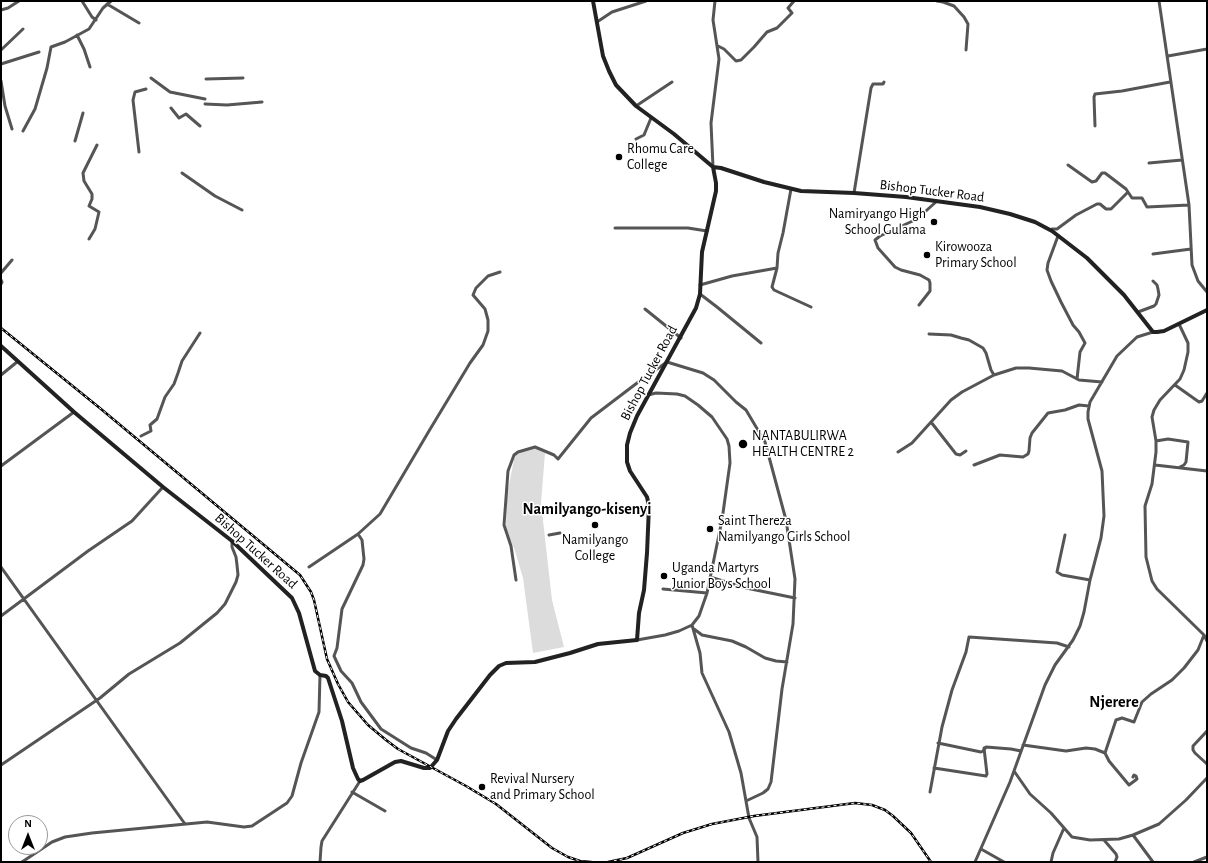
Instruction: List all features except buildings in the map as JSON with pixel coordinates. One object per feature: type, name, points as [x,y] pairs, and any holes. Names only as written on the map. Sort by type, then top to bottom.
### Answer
[{"type":"main road","points":[[593,1],[603,56],[616,85],[636,106],[713,167]]},
{"type":"main road","name":"Bishop Tucker Road","points":[[637,640],[639,613],[644,590],[649,506],[647,497],[630,471],[627,462],[630,433],[648,395],[681,338],[696,308],[700,294],[701,261],[716,191],[713,167],[721,168],[791,189],[810,192],[854,193],[937,201],[980,207],[1035,222],[1052,231],[1087,258],[1124,295],[1154,332]]},
{"type":"main road","points":[[1154,332],[1164,331],[1207,310]]},
{"type":"main road","name":"Bishop Tucker Road","points":[[1,346],[74,412],[163,487],[232,541],[292,598],[299,612],[315,671],[328,678],[342,721],[353,768],[360,780]]},
{"type":"main road","points":[[360,780],[399,761],[429,768],[437,760],[452,725],[490,675],[499,666],[506,663],[535,662],[598,644],[637,640]]},
{"type":"street","points":[[1,10],[8,8],[19,1]]},
{"type":"street","points":[[82,1],[92,17],[96,20]]},
{"type":"street","points":[[597,22],[612,12],[646,1]]},
{"type":"street","points":[[713,167],[712,123],[718,66],[718,46],[713,20],[715,1]]},
{"type":"street","points":[[718,46],[724,49],[736,60],[741,60],[765,33],[778,28],[792,13],[788,8],[794,1]]},
{"type":"street","points":[[937,1],[954,6],[964,17],[968,24],[966,50]]},
{"type":"street","points":[[1159,1],[1188,205],[1192,265],[1201,286],[1207,292]]},
{"type":"street","points":[[23,131],[35,108],[47,68],[50,49],[53,46],[65,42],[89,29],[109,2],[139,23]]},
{"type":"street","points":[[1,50],[23,29]]},
{"type":"street","points":[[77,35],[90,68]]},
{"type":"street","points":[[1168,56],[1207,49]]},
{"type":"street","points":[[1,64],[39,52]]},
{"type":"street","points":[[151,78],[170,92],[205,99]]},
{"type":"street","points":[[206,79],[243,78]]},
{"type":"street","points":[[1,81],[5,106],[12,129]]},
{"type":"street","points":[[636,106],[672,82]]},
{"type":"street","points":[[854,193],[871,88],[873,84],[883,84],[884,82]]},
{"type":"street","points":[[1095,126],[1095,94],[1122,91],[1170,82]]},
{"type":"street","points":[[139,152],[133,100],[135,92],[146,88]]},
{"type":"street","points":[[205,104],[227,105],[262,102]]},
{"type":"street","points":[[171,108],[178,118],[186,114],[200,126]]},
{"type":"street","points":[[75,141],[83,113]]},
{"type":"street","points":[[636,139],[644,135],[651,118]]},
{"type":"street","points":[[89,239],[95,229],[99,212],[89,206],[92,199],[92,194],[84,181],[83,173],[97,145]]},
{"type":"street","points":[[1149,163],[1182,160]]},
{"type":"street","points":[[1068,165],[1092,182],[1096,181],[1102,173],[1105,173],[1128,192],[1132,198],[1142,198],[1147,207],[1188,205]]},
{"type":"street","points":[[182,173],[215,196],[242,210]]},
{"type":"street","points":[[791,189],[778,253],[773,289],[811,307]]},
{"type":"street","points":[[1052,229],[1057,229],[1070,218],[1095,205],[1099,204],[1106,209],[1111,209],[1128,192]]},
{"type":"street","points":[[919,305],[930,291],[930,283],[928,280],[920,275],[895,267],[878,248],[875,240],[880,236],[917,219],[937,201]]},
{"type":"street","points":[[615,228],[688,228],[707,231]]},
{"type":"street","points":[[1058,236],[1048,263],[1047,270],[1050,281],[1073,326],[1079,332],[1085,343],[1079,356],[1077,379]]},
{"type":"street","points":[[1152,254],[1191,249]]},
{"type":"street","points":[[1,273],[12,260]]},
{"type":"street","points":[[700,285],[732,276],[777,268]]},
{"type":"street","points":[[309,567],[358,534],[380,514],[428,431],[470,363],[483,345],[488,331],[488,320],[485,309],[473,295],[476,288],[488,276],[500,272]]},
{"type":"street","points":[[1,280],[1,284]]},
{"type":"street","points":[[1138,312],[1156,304],[1159,295],[1157,284],[1153,281]]},
{"type":"street","points":[[700,294],[761,343]]},
{"type":"street","points":[[644,308],[681,338]]},
{"type":"street","points":[[1179,324],[1189,347],[1184,370],[1175,385],[1160,400],[1154,410],[1152,422],[1156,441],[1155,465],[1152,484],[1145,506],[1146,557],[1152,581],[1157,589],[1204,635],[1207,641]]},
{"type":"street","points":[[975,862],[1014,771],[1045,684],[1055,665],[1069,647],[1080,626],[1084,612],[1090,580],[1101,538],[1104,516],[1103,474],[1089,427],[1089,406],[1117,356],[1122,350],[1137,337],[1154,332]]},
{"type":"street","points":[[141,436],[151,431],[150,425],[157,419],[165,397],[174,384],[182,361],[200,333]]},
{"type":"street","points":[[929,334],[951,336],[969,340],[983,348],[986,352],[994,375]]},
{"type":"street","points":[[1,375],[17,362]]},
{"type":"street","points":[[516,580],[511,546],[504,525],[507,472],[514,455],[518,452],[535,447],[554,455],[558,459],[592,418],[667,362],[703,373],[714,380],[746,410],[765,442],[786,520],[795,579],[793,624],[770,786],[763,793],[746,800]]},
{"type":"street","points":[[898,452],[912,443],[946,404],[962,392],[994,375],[1016,368],[1029,368],[1062,371],[1086,382],[1102,382]]},
{"type":"street","points":[[1175,385],[1199,402],[1202,401],[1207,393]]},
{"type":"street","points":[[648,395],[677,394],[685,396],[698,404],[712,417],[727,439],[730,455],[730,470],[722,520],[707,593],[699,616],[693,627],[700,654],[702,672],[729,732],[741,773],[749,818],[757,837],[758,862]]},
{"type":"street","points":[[974,465],[1000,455],[1020,458],[1023,457],[1028,454],[1032,433],[1045,415],[1052,411],[1065,410],[1079,405],[1089,406]]},
{"type":"street","points":[[1,466],[74,412]]},
{"type":"street","points":[[931,422],[956,454],[960,455],[966,451]]},
{"type":"street","points":[[1156,441],[1168,439],[1188,442],[1186,462],[1180,468]]},
{"type":"street","points":[[1155,465],[1207,471]]},
{"type":"street","points":[[1,616],[92,548],[132,521],[163,487]]},
{"type":"street","points":[[358,534],[362,540],[364,558],[363,566],[342,609],[337,648],[334,656],[341,670],[352,683],[361,702],[381,729],[411,748],[426,753],[437,760]]},
{"type":"street","points":[[549,535],[560,534]]},
{"type":"street","points":[[1065,535],[1057,572],[1062,575],[1090,580]]},
{"type":"street","points":[[1,765],[96,701],[129,674],[180,643],[217,613],[225,604],[238,575],[232,541]]},
{"type":"street","points":[[1,567],[185,824]]},
{"type":"street","points":[[710,578],[746,588],[795,598]]},
{"type":"street","points":[[663,589],[707,593]]},
{"type":"street","points":[[693,627],[702,635],[732,641],[765,658],[787,662]]},
{"type":"street","points":[[637,640],[669,634],[693,627]]},
{"type":"street","points":[[1105,753],[1116,720],[1122,718],[1134,722],[1142,702],[1150,694],[1172,680],[1184,668],[1198,650],[1204,635]]},
{"type":"street","points":[[930,792],[938,743],[952,690],[966,652],[969,637],[1057,643],[1069,647]]},
{"type":"street","points":[[22,862],[52,842],[65,837],[207,822],[235,827],[252,826],[288,804],[292,796],[300,763],[319,712],[320,675]]},
{"type":"street","points":[[1207,731],[1193,746],[1195,753],[1207,764]]},
{"type":"street","points":[[938,743],[980,752],[986,747],[1021,751]]},
{"type":"street","points":[[1024,745],[1072,751],[1093,748],[1105,753],[1109,761],[1129,785],[1137,779],[1136,776],[1134,775],[1133,777]]},
{"type":"street","points":[[934,768],[986,776],[984,748]]},
{"type":"street","points":[[1014,771],[1030,794],[1070,835],[1075,838],[1090,840],[1119,839],[1164,821],[1207,778]]},
{"type":"street","points":[[320,862],[322,841],[360,780]]},
{"type":"street","points":[[352,792],[385,811]]},
{"type":"street","points":[[1051,862],[1057,842],[1064,828]]},
{"type":"street","points":[[1132,835],[1153,862]]},
{"type":"street","points":[[1104,840],[1116,854],[1117,857],[1115,862]]},
{"type":"street","points":[[981,849],[1004,862]]},
{"type":"street","points":[[1194,862],[1207,857]]},
{"type":"shaded area","points":[[534,448],[545,453],[541,503],[552,600],[564,647],[533,653],[523,578],[506,528],[507,494],[515,455]]},
{"type":"railway","points":[[1,328],[101,409],[300,575],[311,592],[314,600],[327,659],[338,684],[348,702],[368,725],[398,749],[496,804],[552,848],[568,857],[580,861],[591,862]]},
{"type":"railway","points":[[608,862],[627,858],[683,833],[712,824],[754,816],[855,803],[872,805],[885,810],[893,816],[911,833],[931,862]]},
{"type":"place","name":"Rhomu Care College","points":[[619,157]]},
{"type":"place","name":"Namiryango High School Gulama","points":[[934,222]]},
{"type":"place","name":"Kirowooza Primary School","points":[[927,255]]},
{"type":"place","name":"NANTABULIRWA HEALTH CENTRE 2","points":[[743,444]]},
{"type":"place","name":"Namilyango College","points":[[595,525]]},
{"type":"place","name":"Saint Thereza Namilyango Girls School","points":[[710,529]]},
{"type":"place","name":"Uganda Martyrs Junior Boys School","points":[[664,576]]},
{"type":"place","name":"Revival Nursery and Primary School","points":[[482,787]]},
{"type":"district","name":"Namilyango-kisenyi","points":[[587,509]]},
{"type":"district","name":"Njerere","points":[[1114,702]]}]
